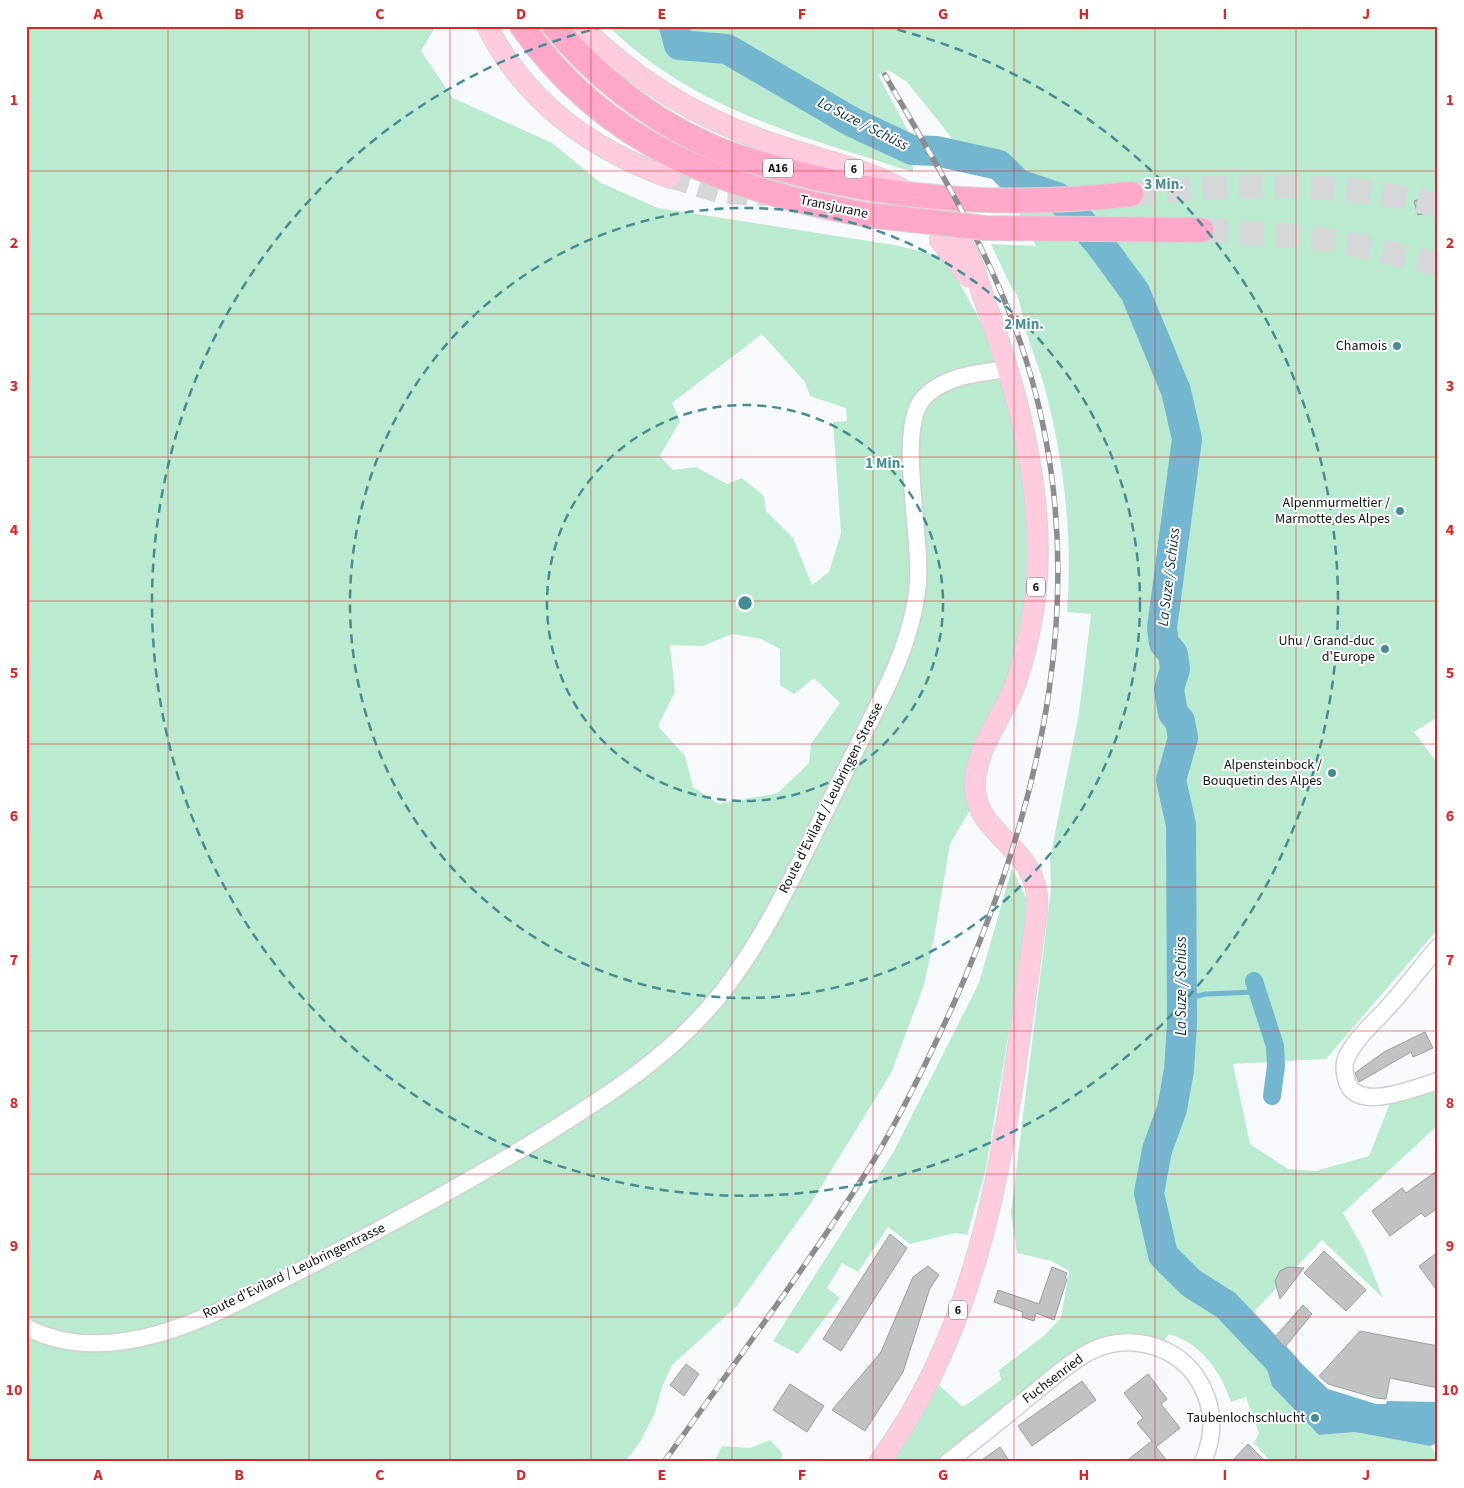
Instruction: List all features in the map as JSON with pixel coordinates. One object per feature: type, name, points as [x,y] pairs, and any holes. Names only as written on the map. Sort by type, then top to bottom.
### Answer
[{"type":"highway","name":"Transjurane","points":[[554,26],[569,44],[607,80],[661,120],[706,144],[763,164],[859,188],[939,198],[1046,200],[1128,194]]},
{"type":"highway","name":"Transjurane","points":[[523,28],[543,54],[584,96],[630,132],[659,150],[699,169],[748,186],[789,198],[867,215],[945,225],[994,229],[1202,230]]},
{"type":"main road","points":[[487,26],[501,51],[523,80],[562,120],[608,152],[670,178]]},
{"type":"main road","name":"6","points":[[581,26],[620,63],[660,91],[703,116],[783,147],[865,173],[904,191],[942,221],[966,250],[975,268],[1007,369],[1021,426],[1031,482],[1038,540],[1037,575],[1031,626],[1020,673],[980,762],[976,789],[979,806],[988,820],[1024,860],[1033,876],[1038,890],[1037,912],[994,1193],[975,1267],[929,1380],[909,1417],[879,1462]]},
{"type":"main road","name":"6","points":[[940,240],[983,296]]},
{"type":"street","name":"Route d'Evilard / Leubringen-Strasse","points":[[494,1166],[625,1084],[669,1048],[722,993],[760,937],[886,689],[909,631],[916,602],[919,562],[910,436],[914,413],[931,391],[945,383],[973,374],[1007,369]]},
{"type":"street","points":[[1438,947],[1362,1036],[1346,1060],[1345,1072],[1348,1084],[1354,1092],[1366,1097],[1386,1096],[1438,1080]]},
{"type":"street","name":"Route d'Evilard / Leubringentrasse","points":[[26,1327],[36,1332],[69,1341],[123,1342],[158,1335],[240,1300],[442,1197],[494,1166]]},
{"type":"street","name":"Fuchsenried","points":[[948,1462],[1079,1358],[1108,1345],[1133,1342],[1158,1348],[1177,1357],[1191,1370],[1202,1386],[1210,1408],[1212,1422],[1211,1436],[1204,1462]]},
{"type":"green space","points":[[26,26],[436,26],[421,51],[453,98],[552,143],[601,183],[658,208],[894,245],[945,257],[1007,369],[1038,540],[1012,692],[977,798],[950,844],[924,985],[891,1073],[811,1203],[736,1307],[672,1365],[663,1385],[654,1415],[640,1442],[625,1462],[26,1462]],"holes":[[[762,334],[805,382],[810,396],[846,408],[847,421],[833,422],[841,533],[829,572],[812,585],[793,538],[766,511],[764,496],[742,478],[727,484],[696,467],[673,470],[660,456],[680,421],[672,403]],[[732,634],[761,639],[780,649],[780,685],[794,694],[814,678],[840,703],[811,744],[809,763],[778,793],[719,804],[693,787],[685,756],[658,726],[675,692],[670,645],[703,646]]]},
{"type":"green space","points":[[608,26],[1438,26],[1438,717],[1414,732],[1438,764],[1438,929],[1326,1059],[1233,1064],[1250,1144],[1288,1169],[1316,1171],[1369,1156],[1390,1103],[1438,1091],[1438,1125],[1343,1213],[1364,1250],[1383,1298],[1322,1240],[1251,1315],[1319,1435],[1355,1432],[1430,1446],[1438,1456],[1438,1462],[1430,1459],[1424,1462],[1271,1462],[1254,1443],[1259,1433],[1246,1397],[1231,1402],[1222,1380],[1208,1360],[1191,1344],[1169,1334],[1163,1342],[1089,1352],[934,1462],[893,1462],[939,1385],[963,1407],[1001,1380],[999,1370],[1045,1335],[1061,1318],[1069,1271],[1052,1261],[1017,1253],[1011,1213],[1051,889],[1050,858],[1079,713],[1091,614],[1067,612],[1069,584],[1068,528],[1062,472],[1052,416],[1026,331],[1019,301],[991,244],[1036,246],[1009,192],[955,142],[907,82],[888,70],[878,75],[913,140],[913,172],[790,132],[713,100],[676,79],[641,55]]},
{"type":"green space","points":[[1012,868],[1026,898],[1027,926],[985,1173],[967,1235],[955,1233],[910,1244],[888,1227],[858,1272],[842,1263],[827,1288],[840,1298],[798,1354],[773,1341],[894,1151],[979,983]]},
{"type":"green space","points":[[770,1440],[782,1453],[781,1462],[714,1462],[722,1446],[750,1448]]},
{"type":"water","points":[[1251,1315],[1328,1389],[1376,1404],[1386,1404],[1387,1401],[1438,1402],[1438,1443],[1430,1446],[1355,1432],[1319,1435],[1272,1386]]},
{"type":"building","points":[[1438,194],[1438,210],[1418,215],[1414,201]]},
{"type":"building","points":[[1425,1032],[1433,1048],[1413,1057],[1411,1052],[1359,1082],[1355,1073],[1384,1052]]},
{"type":"building","points":[[1438,1170],[1438,1208],[1425,1217],[1421,1213],[1390,1236],[1372,1211],[1402,1188],[1406,1193]]},
{"type":"building","points":[[890,1234],[907,1248],[841,1351],[823,1339]]},
{"type":"building","points":[[1324,1251],[1366,1290],[1346,1311],[1304,1273]]},
{"type":"building","points":[[1438,1252],[1438,1292],[1419,1266]]},
{"type":"building","points":[[928,1266],[939,1275],[930,1288],[903,1372],[865,1431],[832,1410],[881,1352],[913,1277]]},
{"type":"building","points":[[1052,1267],[1067,1273],[1065,1278],[1067,1279],[1054,1320],[1036,1313],[1034,1321],[1022,1317],[1023,1312],[994,1302],[998,1290],[1039,1304]]},
{"type":"building","points":[[1288,1267],[1304,1268],[1280,1299],[1275,1281],[1280,1271]]},
{"type":"building","points":[[1303,1305],[1312,1314],[1285,1347],[1275,1337]]},
{"type":"building","points":[[1360,1331],[1438,1346],[1438,1388],[1390,1378],[1386,1399],[1376,1398],[1328,1384],[1319,1376]]},
{"type":"building","points":[[686,1364],[699,1374],[684,1396],[670,1385]]},
{"type":"building","points":[[1148,1374],[1167,1399],[1161,1404],[1180,1428],[1156,1447],[1168,1462],[1125,1462],[1152,1441],[1137,1423],[1143,1418],[1124,1393]]},
{"type":"building","points":[[1082,1381],[1096,1400],[1032,1446],[1018,1426]]},
{"type":"building","points":[[790,1384],[824,1406],[807,1432],[773,1410]]},
{"type":"building","points":[[1248,1444],[1266,1462],[1231,1462]]},
{"type":"building","points":[[1000,1447],[1010,1462],[979,1462]]},
{"type":"waterway","name":"La Suze / Schüss","points":[[674,26],[679,45],[727,49],[852,122],[912,150],[936,151],[999,165],[1018,184],[1057,197],[1070,209],[1099,243],[1135,292],[1176,391],[1187,439],[1162,628],[1164,643],[1173,654],[1175,669],[1169,689],[1173,713],[1180,721],[1183,738],[1171,780],[1181,825],[1182,1024],[1179,1070],[1172,1109],[1157,1150],[1149,1193],[1163,1255],[1191,1283],[1226,1305],[1286,1368]]},
{"type":"waterway","points":[[1254,981],[1275,1046],[1276,1066],[1272,1096]]},
{"type":"waterway","points":[[1181,1000],[1206,994],[1256,992]]},
{"type":"tunnel","points":[[670,178],[722,194],[766,196]]},
{"type":"tunnel","points":[[1131,194],[1208,188],[1285,186],[1361,191],[1438,205]]},
{"type":"tunnel","points":[[1204,230],[1338,241],[1438,264]]},
{"type":"railway","points":[[664,1462],[798,1275],[849,1199],[885,1141],[936,1043],[986,926],[1013,848],[1034,769],[1049,688],[1057,607],[1057,526],[1047,444],[1027,363],[1014,325],[982,251],[945,180],[885,75]]},
{"type":"place","name":"Chamois","points":[[1397,346]]},
{"type":"place","name":"Alpenmurmeltier / Marmotte des Alpes","points":[[1400,511]]},
{"type":"place","name":"Uhu / Grand-duc d'Europe","points":[[1385,649]]},
{"type":"place","name":"Alpensteinbock / Bouquetin des Alpes","points":[[1332,773]]},
{"type":"place","name":"Taubenlochschlucht","points":[[1315,1418]]}]
